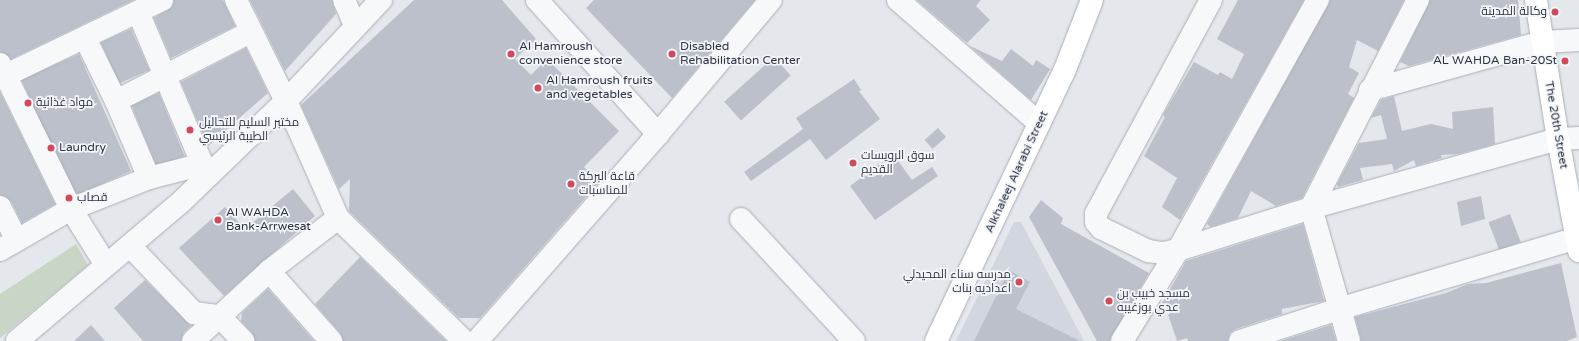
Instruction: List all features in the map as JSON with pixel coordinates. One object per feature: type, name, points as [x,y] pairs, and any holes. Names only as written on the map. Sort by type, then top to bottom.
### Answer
[{"type":"main road","name":"Alkhaleej Alarabi Street","points":[[936,341],[1010,190],[1039,123],[1064,72],[1092,0]]},
{"type":"main road","name":"The 20th Street","points":[[1536,0],[1558,139],[1578,244]]},
{"type":"street","points":[[106,265],[71,209],[2,73],[85,38],[162,0]]},
{"type":"street","points":[[236,0],[250,32],[286,101],[338,218],[464,341]]},
{"type":"street","points":[[344,0],[355,25]]},
{"type":"street","points":[[17,341],[182,202],[205,170],[286,101],[355,25],[381,0]]},
{"type":"street","points":[[478,341],[658,134],[770,0]]},
{"type":"street","points":[[898,0],[1039,123]]},
{"type":"street","points":[[1211,0],[1096,214],[1096,222],[1102,228],[1148,251],[1163,253],[1183,241],[1212,239],[1311,208],[1558,139],[1579,138]]},
{"type":"street","points":[[1122,341],[1183,241],[1318,0]]},
{"type":"street","points":[[1348,341],[1311,208],[1370,90],[1418,0]]},
{"type":"street","points":[[545,3],[658,134]]},
{"type":"street","points":[[138,12],[205,170]]},
{"type":"street","points":[[116,101],[250,32]]},
{"type":"street","points":[[85,38],[116,101],[149,178]]},
{"type":"street","points":[[1370,90],[1542,42],[1579,40]]},
{"type":"street","points":[[0,207],[9,245],[71,209],[149,178],[205,170]]},
{"type":"street","points":[[193,341],[269,270],[338,218]]},
{"type":"street","points":[[742,219],[854,341]]},
{"type":"street","points":[[1240,341],[1339,309],[1578,244]]},
{"type":"street","points":[[130,246],[194,313],[219,316],[243,341]]},
{"type":"street","points":[[269,270],[330,341]]},
{"type":"shaded area","name":"مدرسه سناء المحيدلي اعداديه بنات","points":[[1014,222],[1021,222],[1084,341],[956,341]]},
{"type":"green space","points":[[76,244],[88,265],[0,338],[0,294]]},
{"type":"building","points":[[0,0],[133,0],[11,59],[0,52]]},
{"type":"building","points":[[174,0],[223,0],[235,26],[171,58],[154,18],[172,7]]},
{"type":"building","points":[[250,0],[332,0],[336,14],[285,71]]},
{"type":"building","points":[[414,0],[502,0],[536,39],[515,59],[531,75],[547,59],[619,131],[584,167],[599,182],[480,318],[459,318],[349,211],[350,179],[339,189],[301,105]]},
{"type":"building","name":"Disabled Rehabilitation Center","points":[[594,0],[755,0],[672,98],[586,8]]},
{"type":"building","points":[[917,0],[981,0],[976,6],[990,20],[967,43]]},
{"type":"building","points":[[1238,0],[1304,0],[1180,220],[1162,207],[1177,178],[1144,156],[1165,117],[1163,115],[1194,62],[1218,75],[1220,72],[1232,79],[1244,54],[1217,39]]},
{"type":"building","points":[[1330,0],[1404,0],[1378,51],[1357,40],[1349,67],[1359,73],[1348,94],[1354,98],[1302,198],[1276,206],[1251,191],[1238,218],[1211,227],[1207,224]]},
{"type":"building","points":[[1430,0],[1518,0],[1521,35],[1409,66],[1400,62]]},
{"type":"building","points":[[131,29],[149,70],[119,84],[101,42]]},
{"type":"building","points":[[970,46],[1002,61],[1011,49],[1033,66],[1036,60],[1050,69],[1031,100]]},
{"type":"building","points":[[246,48],[268,93],[208,146],[181,82]]},
{"type":"building","points":[[79,54],[131,171],[74,197],[21,80]]},
{"type":"building","points":[[774,57],[791,76],[741,120],[724,102]]},
{"type":"building","points":[[854,79],[861,90],[859,91],[880,119],[826,160],[810,139],[751,181],[744,172],[803,129],[796,118]]},
{"type":"building","points":[[0,92],[55,204],[22,223],[11,201],[0,195]]},
{"type":"building","points":[[159,93],[184,156],[157,167],[131,104]]},
{"type":"building","points":[[1394,96],[1402,131],[1431,124],[1453,129],[1452,112],[1493,107],[1495,144],[1458,154],[1441,155],[1442,158],[1416,166],[1414,160],[1394,171],[1392,164],[1360,168],[1363,180],[1338,187],[1337,184],[1359,143],[1387,139],[1381,115],[1371,118],[1381,100]]},
{"type":"building","points":[[938,128],[946,137],[933,149],[925,140]]},
{"type":"building","points":[[893,154],[912,180],[932,167],[938,176],[875,220],[850,186]]},
{"type":"building","points":[[293,189],[315,216],[224,296],[179,248],[225,207],[245,229]]},
{"type":"building","points":[[1481,196],[1485,219],[1461,226],[1457,202]]},
{"type":"building","points":[[1041,200],[1063,218],[1061,224],[1149,273],[1110,341],[1097,341],[1029,217]]},
{"type":"building","points":[[1510,214],[1521,242],[1499,250],[1489,222]]},
{"type":"building","points":[[1303,224],[1324,301],[1282,309],[1282,314],[1236,329],[1230,333],[1228,341],[1188,341],[1187,338],[1177,341],[1167,311],[1156,314],[1186,261]]},
{"type":"building","points":[[360,257],[446,341],[343,341],[340,333],[315,304]]},
{"type":"building","points":[[1561,263],[1577,337],[1567,341],[1361,341],[1355,317],[1446,293],[1468,284],[1486,283]]},
{"type":"building","points":[[1009,270],[1030,282],[1016,309],[1080,341],[974,341]]},
{"type":"building","points":[[145,280],[191,326],[184,332],[181,341],[143,341],[114,308]]},
{"type":"building","points":[[268,289],[314,341],[255,341],[252,333],[241,321],[242,313]]},
{"type":"building","points":[[91,325],[105,341],[74,341]]},
{"type":"building","points":[[1331,325],[1336,341],[1281,341]]},
{"type":"place","name":"وكالة المدينة","points":[[1555,12]]},
{"type":"place","name":"Al Hamroush convenience store","points":[[511,54]]},
{"type":"place","name":"Disabled Rehabilitation Center","points":[[672,54]]},
{"type":"place","name":"AL WAHDA Ban-20St","points":[[1565,61]]},
{"type":"place","name":"Al Hamroush fruits and vegetables","points":[[538,88]]},
{"type":"place","name":"مواد غذائية","points":[[28,103]]},
{"type":"place","name":"مختبر السليم للتحاليل الطيبة الرئيسي","points":[[190,130]]},
{"type":"place","name":"Laundry","points":[[51,148]]},
{"type":"place","name":"سوق الرويسات القديم","points":[[853,163]]},
{"type":"place","name":"قاعة البركة للمناسبات","points":[[571,184]]},
{"type":"place","name":"قصاب","points":[[69,198]]},
{"type":"place","name":"Al WAHDA Bank-Arrwesat","points":[[218,220]]},
{"type":"place","name":"مدرسه سناء المحيدلي اعداديه بنات","points":[[1019,282]]},
{"type":"place","name":"مسجد خبيب بن عدي بوزغيبه","points":[[1109,301]]}]
